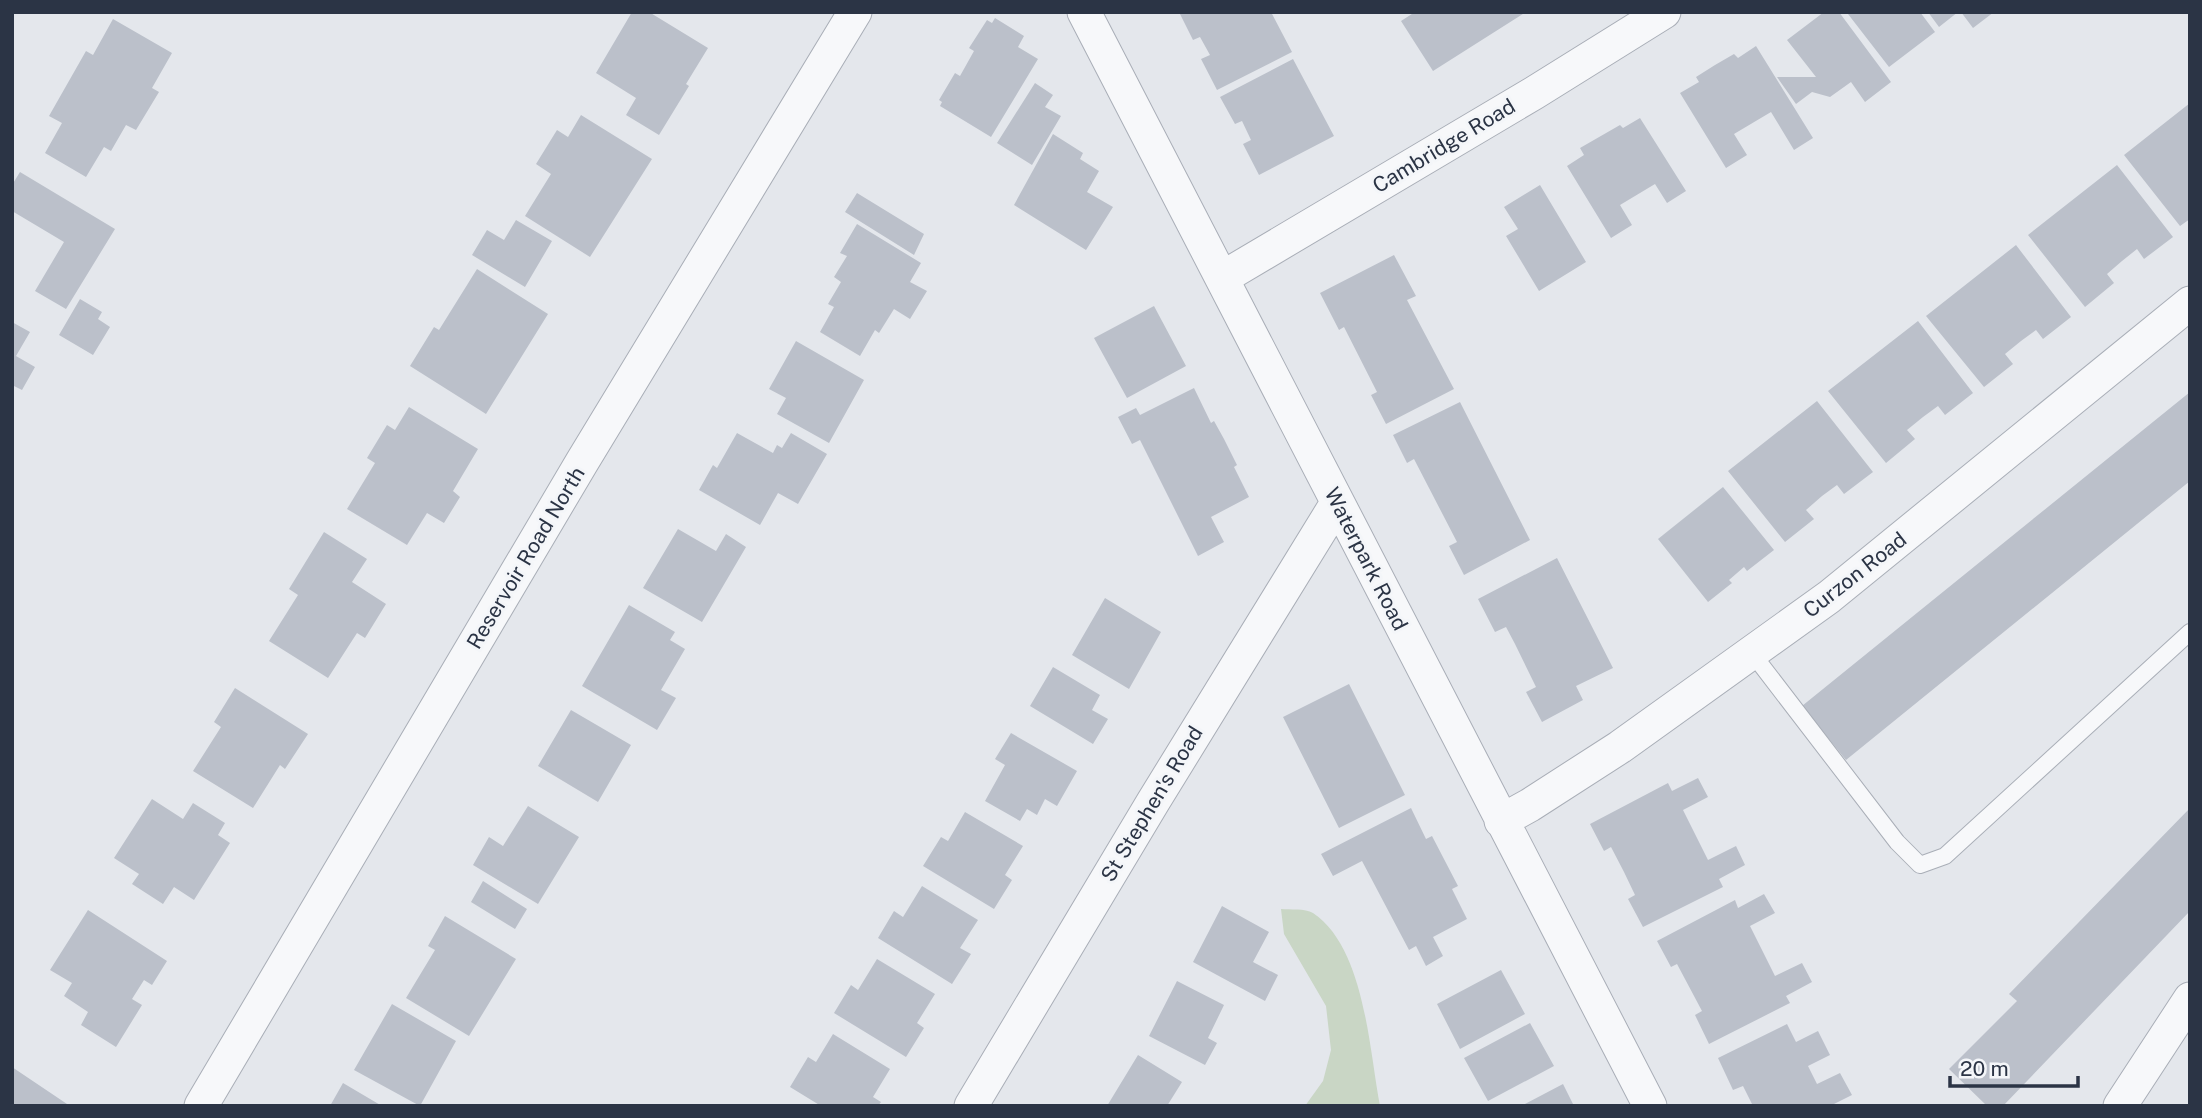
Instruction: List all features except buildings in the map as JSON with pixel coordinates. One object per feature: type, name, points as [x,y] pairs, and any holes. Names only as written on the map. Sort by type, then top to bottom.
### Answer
[{"type":"street","name":"Reservoir Road North","points":[[201,1106],[582,461],[855,12]]},
{"type":"street","name":"Waterpark Road","points":[[1084,12],[1650,1106]]},
{"type":"street","name":"Cambridge Road","points":[[1222,278],[1534,93],[1664,12]]},
{"type":"street","name":"Curzon Road","points":[[1501,821],[1620,747],[1829,597],[2190,303]]},
{"type":"street","name":"St Stephen's Road","points":[[971,1106],[1160,790],[1337,503]]},
{"type":"street","points":[[2120,1106],[2190,999]]},
{"type":"lane","points":[[1752,653],[1898,842],[1920,865],[1945,856],[2190,632]]},
{"type":"green space","points":[[1281,909],[1310,911],[1330,929],[1344,950],[1362,1001],[1380,1106],[1305,1106],[1323,1081],[1331,1050],[1326,1006],[1284,934]]}]
